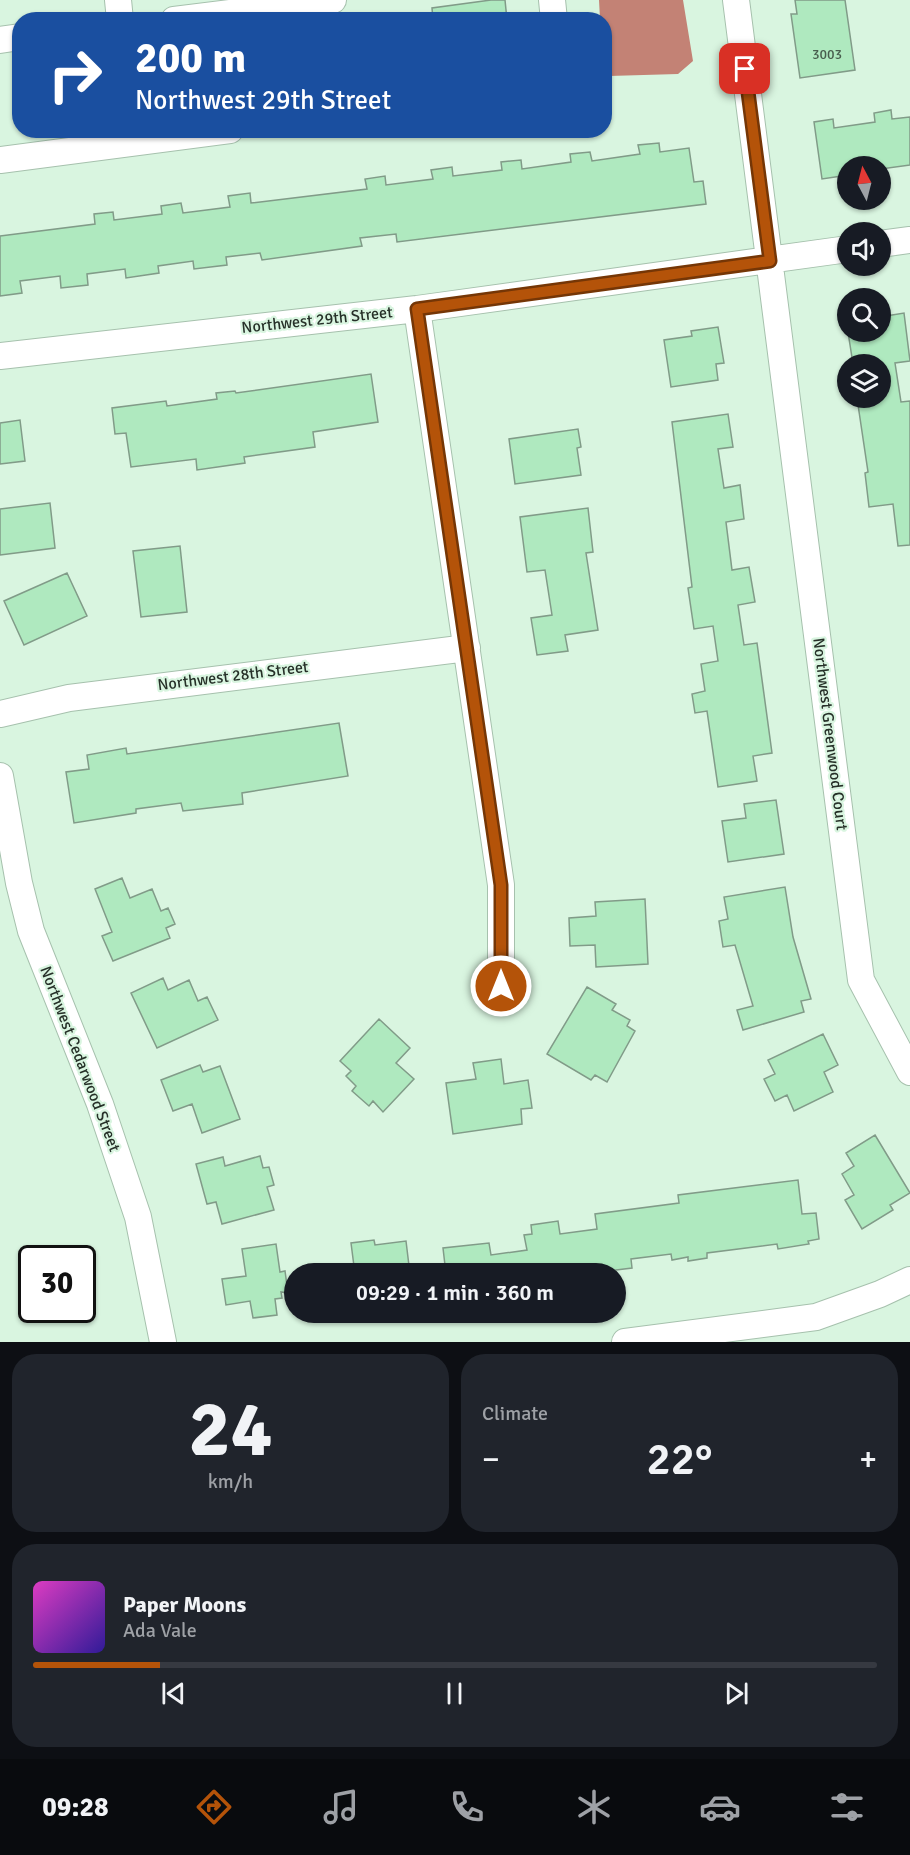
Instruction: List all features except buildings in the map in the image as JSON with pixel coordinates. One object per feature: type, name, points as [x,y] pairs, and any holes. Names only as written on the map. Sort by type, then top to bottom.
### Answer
[{"type":"street","points":[[238,12],[333,0]]},
{"type":"street","name":"Northwest Greenwood Court","points":[[736,0],[787,385],[861,981],[910,1072]]},
{"type":"street","points":[[0,160],[169,138]]},
{"type":"street","points":[[891,243],[910,240]]},
{"type":"street","name":"Northwest 29th Street","points":[[0,356],[417,309],[837,251]]},
{"type":"street","points":[[417,309],[501,885],[501,986]]},
{"type":"street","name":"Northwest 28th Street","points":[[0,714],[69,698],[467,648]]},
{"type":"street","name":"Northwest Cedarwood Street","points":[[0,776],[19,884],[31,931],[100,1104],[138,1217],[163,1342]]},
{"type":"street","points":[[625,1342],[816,1317],[880,1294],[910,1280]]},
{"type":"shaded area","points":[[599,0],[683,0],[693,61],[678,74],[612,76],[612,12],[600,12]]},
{"type":"route","points":[[501,986],[501,885],[417,309],[770,261],[745,69]]}]
